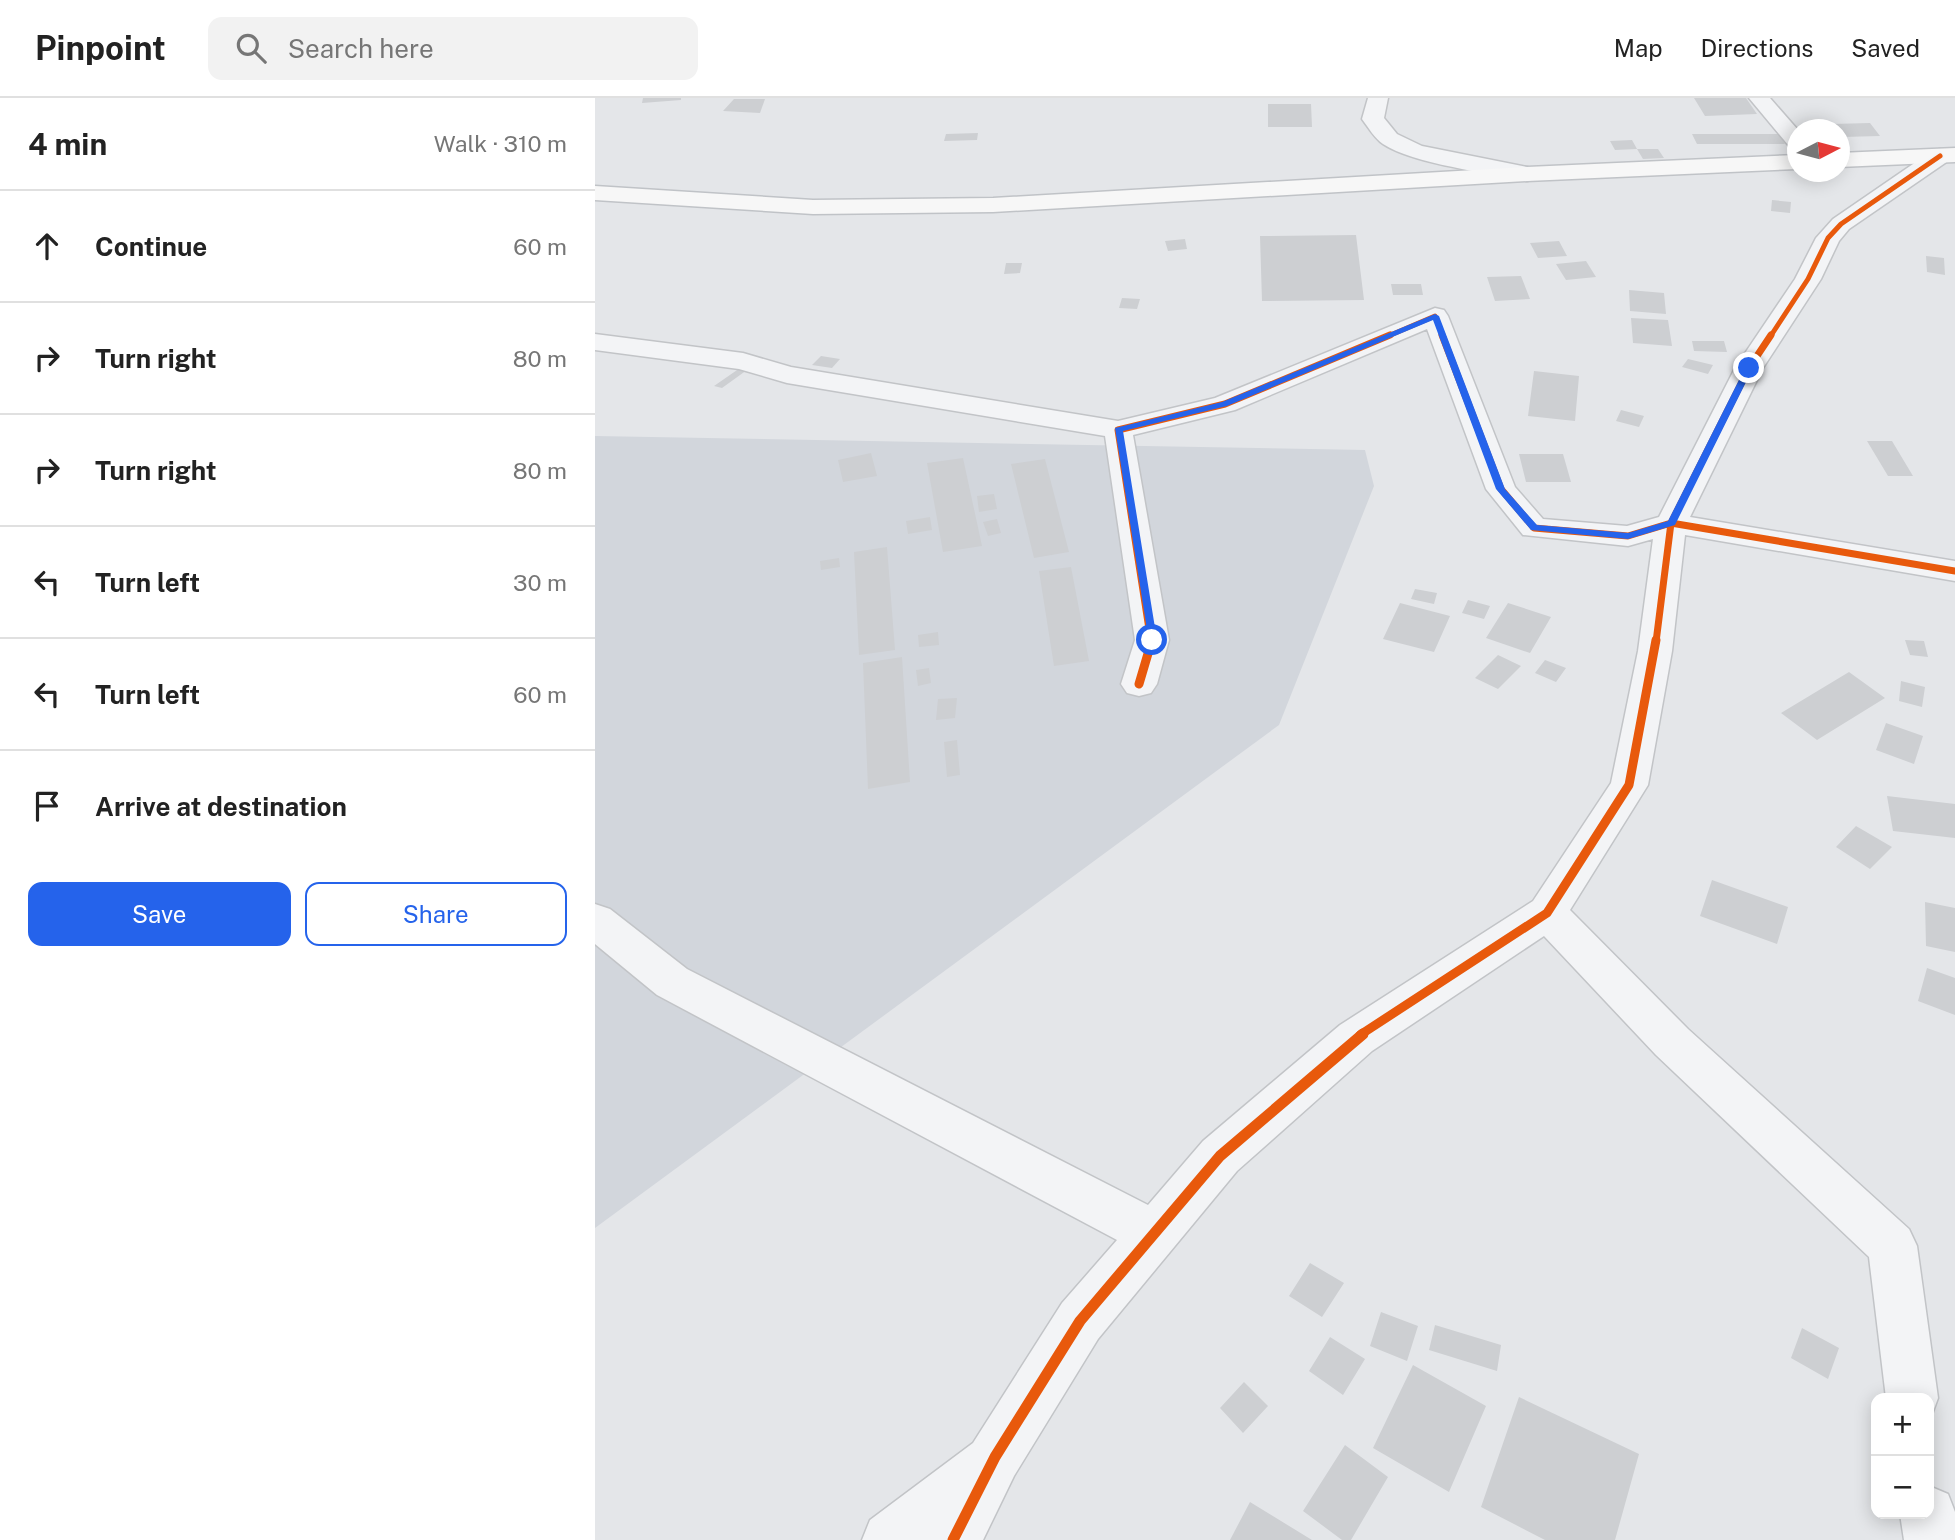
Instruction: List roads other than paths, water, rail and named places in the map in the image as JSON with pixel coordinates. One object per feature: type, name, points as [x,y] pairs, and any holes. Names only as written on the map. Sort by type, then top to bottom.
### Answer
[{"type":"main road","points":[[1850,159],[1948,155]]},
{"type":"main road","points":[[595,193],[813,207],[993,205],[1527,174],[1787,162]]},
{"type":"street","points":[[1378,98],[1373,119],[1389,139],[1416,151],[1527,174]]},
{"type":"street","points":[[1759,98],[1787,130]]},
{"type":"street","points":[[953,1540],[995,1457],[1080,1321],[1220,1156],[1356,1038],[1547,913],[1629,785],[1655,651],[1671,523],[1749,368],[1808,279],[1828,239],[1841,224],[1948,155]]},
{"type":"street","points":[[595,342],[743,361],[787,375],[1118,430],[1224,404],[1435,316],[1501,489],[1534,528],[1628,536],[1671,523],[1955,572]]},
{"type":"street","points":[[1118,430],[1152,640],[1139,684]]},
{"type":"street","points":[[1547,913],[1672,1042],[1892,1246],[1911,1393]]},
{"type":"street","points":[[595,921],[672,982],[1155,1234]]},
{"type":"street","points":[[890,1540],[995,1457]]},
{"type":"street","points":[[1929,1519],[1932,1540]]}]
